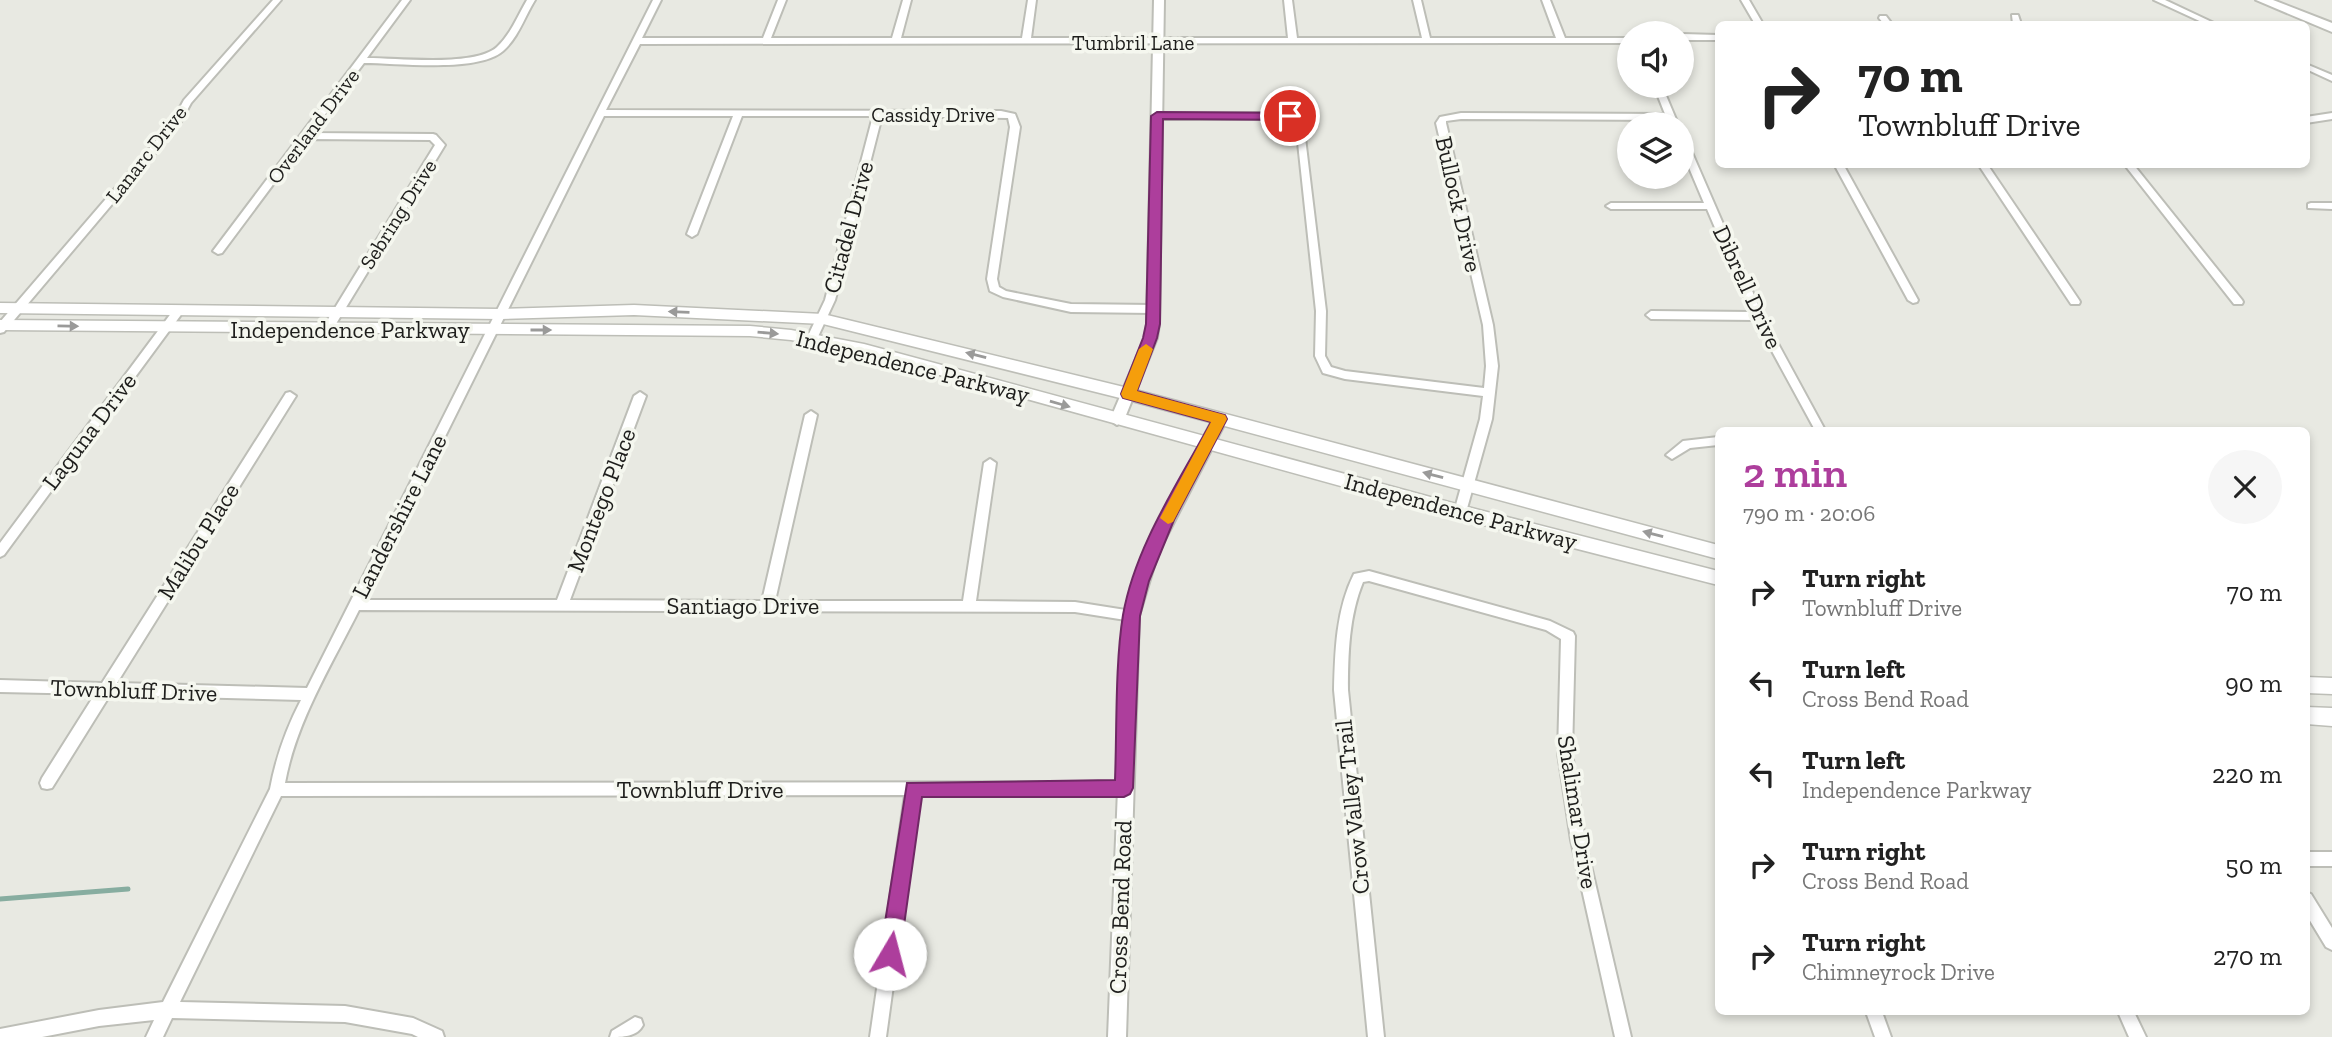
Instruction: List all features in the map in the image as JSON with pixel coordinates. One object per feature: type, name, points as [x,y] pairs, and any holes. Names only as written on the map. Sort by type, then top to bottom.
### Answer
[{"type":"main road","points":[[2262,0],[2332,28]]},
{"type":"main road","points":[[2288,0],[2332,18]]},
{"type":"main road","name":"Independence Parkway","points":[[4,319],[179,310],[337,312],[497,322],[750,331],[813,338],[863,349],[1460,512],[1715,577]]},
{"type":"main road","name":"Independence Parkway","points":[[4,319],[167,327],[327,329],[497,322],[634,310],[823,319],[890,333],[1128,394],[1715,551]]},
{"type":"main road","points":[[2310,685],[2332,686]]},
{"type":"main road","points":[[2310,715],[2332,717]]},
{"type":"street","name":"Lanarc Drive","points":[[4,319],[176,123],[187,102],[277,0]]},
{"type":"street","name":"Overland Drive","points":[[218,251],[406,0]]},
{"type":"street","points":[[362,60],[470,60],[488,56],[502,47],[531,0]]},
{"type":"street","name":"Landershire Lane","points":[[154,1037],[277,790],[290,737],[310,694],[657,0]]},
{"type":"street","points":[[766,41],[782,0]]},
{"type":"street","points":[[896,41],[907,0]]},
{"type":"street","points":[[1026,41],[1031,0]]},
{"type":"street","points":[[1117,420],[1150,338],[1153,309],[1158,0]]},
{"type":"street","points":[[1288,0],[1293,42]]},
{"type":"street","points":[[1417,0],[1427,42]]},
{"type":"street","points":[[1546,0],[1562,42]]},
{"type":"street","points":[[1745,0],[1757,21]]},
{"type":"street","points":[[2158,0],[2200,21]]},
{"type":"street","points":[[1694,37],[1715,38]]},
{"type":"street","name":"Tumbril Lane","points":[[637,41],[1617,41]]},
{"type":"street","points":[[2310,68],[2332,78]]},
{"type":"street","name":"Cassidy Drive","points":[[601,113],[1012,116],[1015,127],[992,279],[998,292],[1071,308],[1153,309]]},
{"type":"street","points":[[692,234],[739,113]]},
{"type":"street","name":"Citadel Drive","points":[[813,338],[823,319],[878,113]]},
{"type":"street","points":[[1157,116],[1282,116],[1300,122],[1321,311],[1320,356],[1327,370],[1335,374],[1490,393]]},
{"type":"street","name":"Bullock Drive","points":[[1460,512],[1469,485],[1490,393],[1492,366],[1488,325],[1441,128],[1443,119],[1461,116],[1617,120]]},
{"type":"street","points":[[2310,119],[2332,116]]},
{"type":"street","name":"Sebring Drive","points":[[306,136],[421,136],[433,137],[440,145],[327,329]]},
{"type":"street","points":[[1840,168],[1913,300]]},
{"type":"street","points":[[1985,168],[2075,302]]},
{"type":"street","points":[[2131,168],[2238,302]]},
{"type":"street","name":"Dibrell Drive","points":[[1694,169],[1758,316],[1818,427]]},
{"type":"street","points":[[1611,206],[1710,206]]},
{"type":"street","points":[[2311,206],[2332,206]]},
{"type":"street","name":"Laguna Drive","points":[[0,552],[179,310]]},
{"type":"street","points":[[1651,315],[1758,316]]},
{"type":"street","name":"Malibu Place","points":[[47,783],[290,396]]},
{"type":"street","name":"Montego Place","points":[[562,605],[640,396]]},
{"type":"street","points":[[768,605],[811,415]]},
{"type":"street","name":"Cross Bend Road","points":[[1117,1037],[1132,616],[1151,553],[1220,419]]},
{"type":"street","points":[[1672,455],[1687,444],[1715,441]]},
{"type":"street","points":[[968,607],[990,463]]},
{"type":"street","name":"Shalimar Drive","points":[[1358,578],[1369,576],[1465,602],[1550,626],[1568,636],[1564,753],[1578,840],[1623,1037]]},
{"type":"street","name":"Crow Valley Trail","points":[[1358,578],[1353,589],[1341,658],[1340,690],[1376,1037]]},
{"type":"street","name":"Santiago Drive","points":[[354,605],[1075,607],[1132,616]]},
{"type":"street","name":"Townbluff Drive","points":[[0,686],[310,694]]},
{"type":"street","name":"Townbluff Drive","points":[[277,790],[1124,788]]},
{"type":"street","points":[[878,1037],[913,789]]},
{"type":"street","points":[[2310,859],[2332,859]]},
{"type":"street","points":[[2310,906],[2332,942]]},
{"type":"street","points":[[0,1037],[99,1018],[167,1010],[345,1014],[413,1026],[436,1037]]},
{"type":"street","points":[[1875,1015],[1883,1037]]},
{"type":"street","points":[[2127,1015],[2138,1037]]},
{"type":"street","points":[[618,1037],[635,1025]]},
{"type":"waterway","points":[[0,899],[128,889]]},
{"type":"slow traffic","points":[[1146,349],[1128,394],[1220,419],[1168,518]]},
{"type":"route","points":[[890,954],[913,789],[1124,788],[1132,616],[1140,581],[1166,520],[1220,419],[1128,394],[1153,324],[1157,116],[1290,116]]}]
